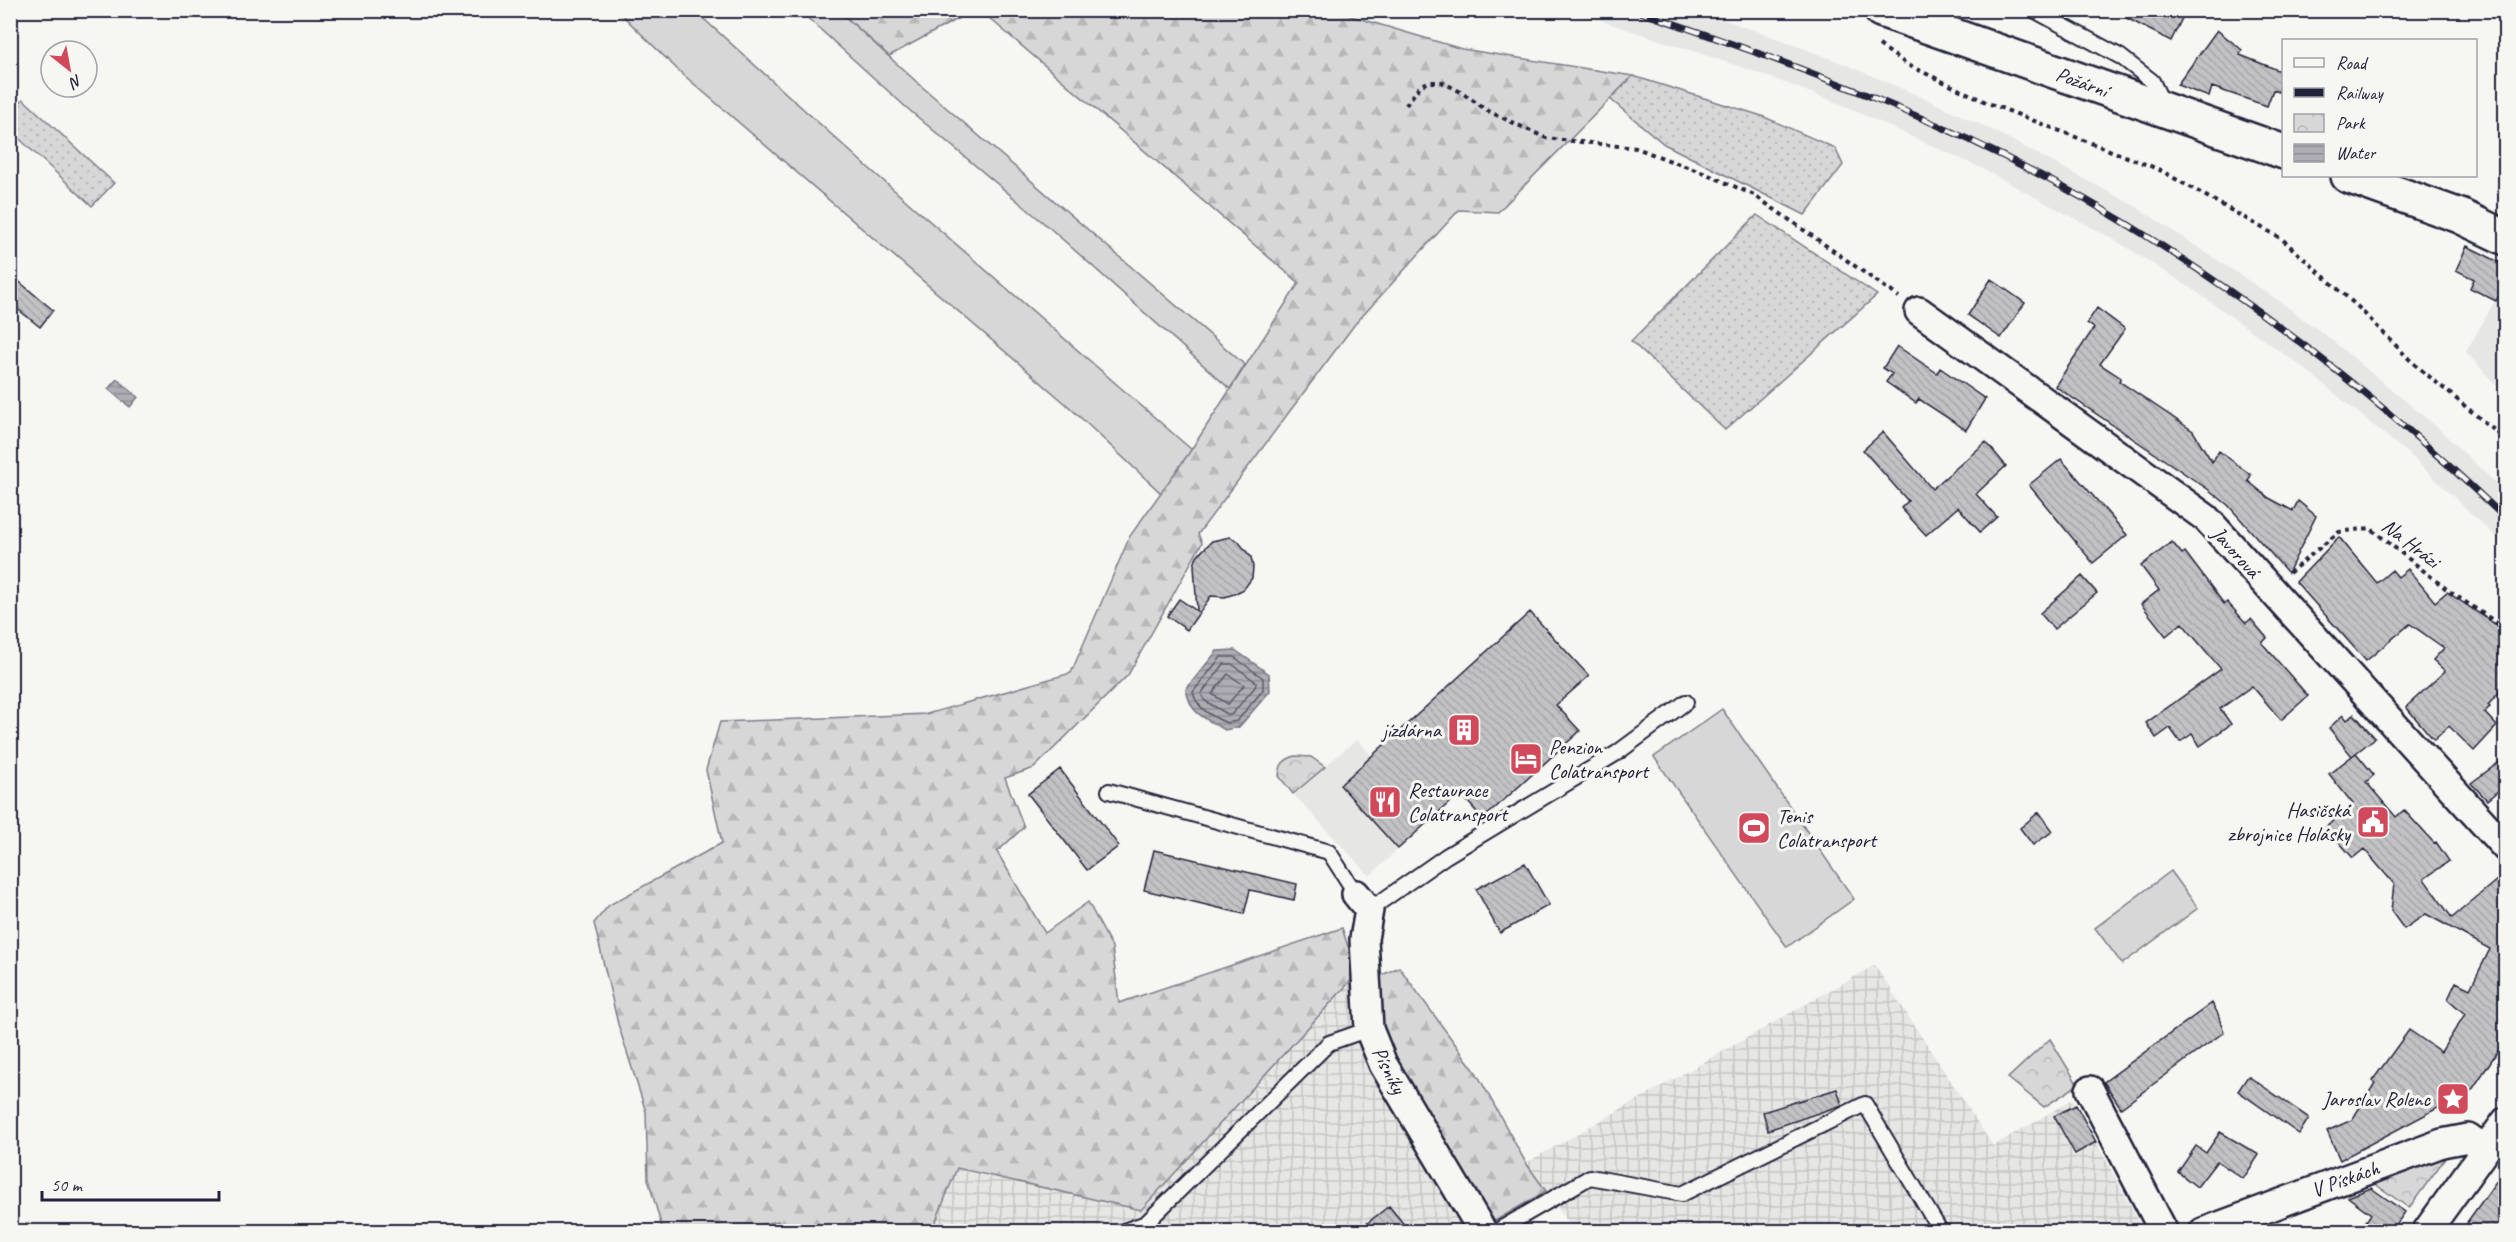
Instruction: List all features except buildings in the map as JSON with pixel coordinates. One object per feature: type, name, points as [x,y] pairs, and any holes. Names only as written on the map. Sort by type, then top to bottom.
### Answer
[{"type":"street","name":"Požární","points":[[1881,10],[2282,152]]},
{"type":"street","points":[[2351,177],[2460,216],[2505,238]]},
{"type":"street","name":"Javorová","points":[[1919,311],[2206,518],[2505,848]]},
{"type":"street","name":"Písníky","points":[[1363,902],[1369,1029],[1383,1064],[1483,1232]]},
{"type":"street","points":[[2090,1090],[2164,1232]]},
{"type":"street","points":[[2426,1232],[2505,1121]]},
{"type":"street","name":"V Pískách","points":[[2204,1232],[2442,1143],[2468,1138],[2486,1150]]},
{"type":"lane","points":[[2034,10],[2121,57],[2152,81],[2166,111]]},
{"type":"lane","points":[[1109,791],[1329,852],[1363,902],[1446,856],[1617,753],[1686,702]]},
{"type":"lane","points":[[1122,1232],[1146,1223],[1329,1043],[1369,1029]]},
{"type":"lane","points":[[1495,1232],[1590,1177],[1682,1194],[1865,1104],[1941,1232]]},
{"type":"path","points":[[1880,45],[1908,65],[1988,103],[2158,169],[2282,239],[2358,307],[2412,363],[2505,440]]},
{"type":"path","points":[[1407,105],[1420,86],[1428,82],[1442,82],[1488,111],[1546,138],[1636,148],[1706,174],[1754,195],[1919,311]]},
{"type":"path","name":"Na Hrázi","points":[[2270,589],[2339,532],[2370,528],[2450,591],[2500,625],[2505,626]]},
{"type":"shaded area","points":[[1572,11],[1697,11],[1763,33],[1847,65],[1926,99],[1998,133],[2135,206],[2275,298],[2329,338],[2438,428],[2505,492],[2505,546],[2412,457],[2305,369],[2191,288],[2115,240],[1981,168],[1833,101],[1750,70]]},
{"type":"shaded area","points":[[2505,283],[2505,395],[2466,352]]},
{"type":"shaded area","points":[[1357,739],[1372,756],[1340,785],[1398,849],[1370,876],[1279,776],[1280,766],[1286,759],[1295,756],[1311,757],[1326,766]]},
{"type":"shaded area","points":[[1875,965],[1993,1146],[2073,1099],[2144,1231],[1879,1232],[1874,1222],[1855,1232],[1574,1231],[1526,1163]]},
{"type":"shaded area","points":[[1357,974],[1362,1045],[1466,1231],[932,1232],[956,1168],[1141,1210]]},
{"type":"green space","points":[[618,11],[695,11],[863,163],[1192,450],[1161,493],[1066,404],[679,71]]},
{"type":"green space","points":[[800,11],[839,11],[920,85],[1245,365],[1230,389],[1052,230],[908,109]]},
{"type":"green space","points":[[839,11],[972,11],[889,56]]},
{"type":"green space","points":[[981,11],[1334,11],[1462,49],[1633,76],[1498,212],[1459,210],[1355,324],[1198,534],[1202,543],[1128,675],[1034,768],[1005,778],[1024,827],[997,852],[1045,933],[1088,902],[1112,947],[1119,1003],[1342,928],[1357,974],[1141,1210],[957,1168],[932,1231],[779,1231],[778,1221],[730,1231],[663,1231],[648,1179],[646,1112],[618,1024],[594,923],[609,905],[722,843],[706,770],[720,722],[927,714],[1071,673],[1130,536],[1189,453],[1299,283]]},
{"type":"green space","points":[[1633,76],[1762,116],[1835,148],[1843,165],[1805,215],[1664,144],[1610,99]]},
{"type":"green space","points":[[23,99],[114,183],[92,206],[11,131],[11,113]]},
{"type":"green space","points":[[1757,215],[1877,295],[1725,430],[1631,341]]},
{"type":"green space","name":"Tenis Colatransport","points":[[1722,709],[1854,899],[1787,947],[1654,757]]},
{"type":"green space","points":[[1295,756],[1311,757],[1325,767],[1293,794],[1279,776],[1283,763]]},
{"type":"green space","points":[[2171,871],[2198,908],[2122,964],[2095,928]]},
{"type":"green space","points":[[1399,967],[1477,1074],[1526,1163],[1546,1191],[1488,1225],[1393,1063],[1374,1016],[1374,979]]},
{"type":"green space","points":[[2050,1039],[2078,1085],[2044,1107],[2008,1078]]},
{"type":"green space","points":[[2449,1153],[2409,1208],[2375,1184]]},
{"type":"water","points":[[117,379],[138,397],[130,407],[108,389]]},
{"type":"water","points":[[1235,650],[1269,674],[1270,691],[1239,727],[1225,730],[1195,710],[1186,689],[1217,651]]},
{"type":"railway","points":[[1634,10],[1761,54],[1886,103],[1948,130],[2069,190],[2178,256],[2277,325],[2417,437],[2506,519]]},
{"type":"place","name":"jízdárna","points":[[1464,730]]},
{"type":"place","name":"Penzion Colatransport","points":[[1526,759]]},
{"type":"place","name":"Restaurace Colatransport","points":[[1385,802]]},
{"type":"place","name":"Hasičská zbrojnice Holásky","points":[[2373,822]]},
{"type":"place","name":"Tenis Colatransport","points":[[1754,828]]},
{"type":"place","name":"Jaroslav Rolenc","points":[[2453,1099]]}]
